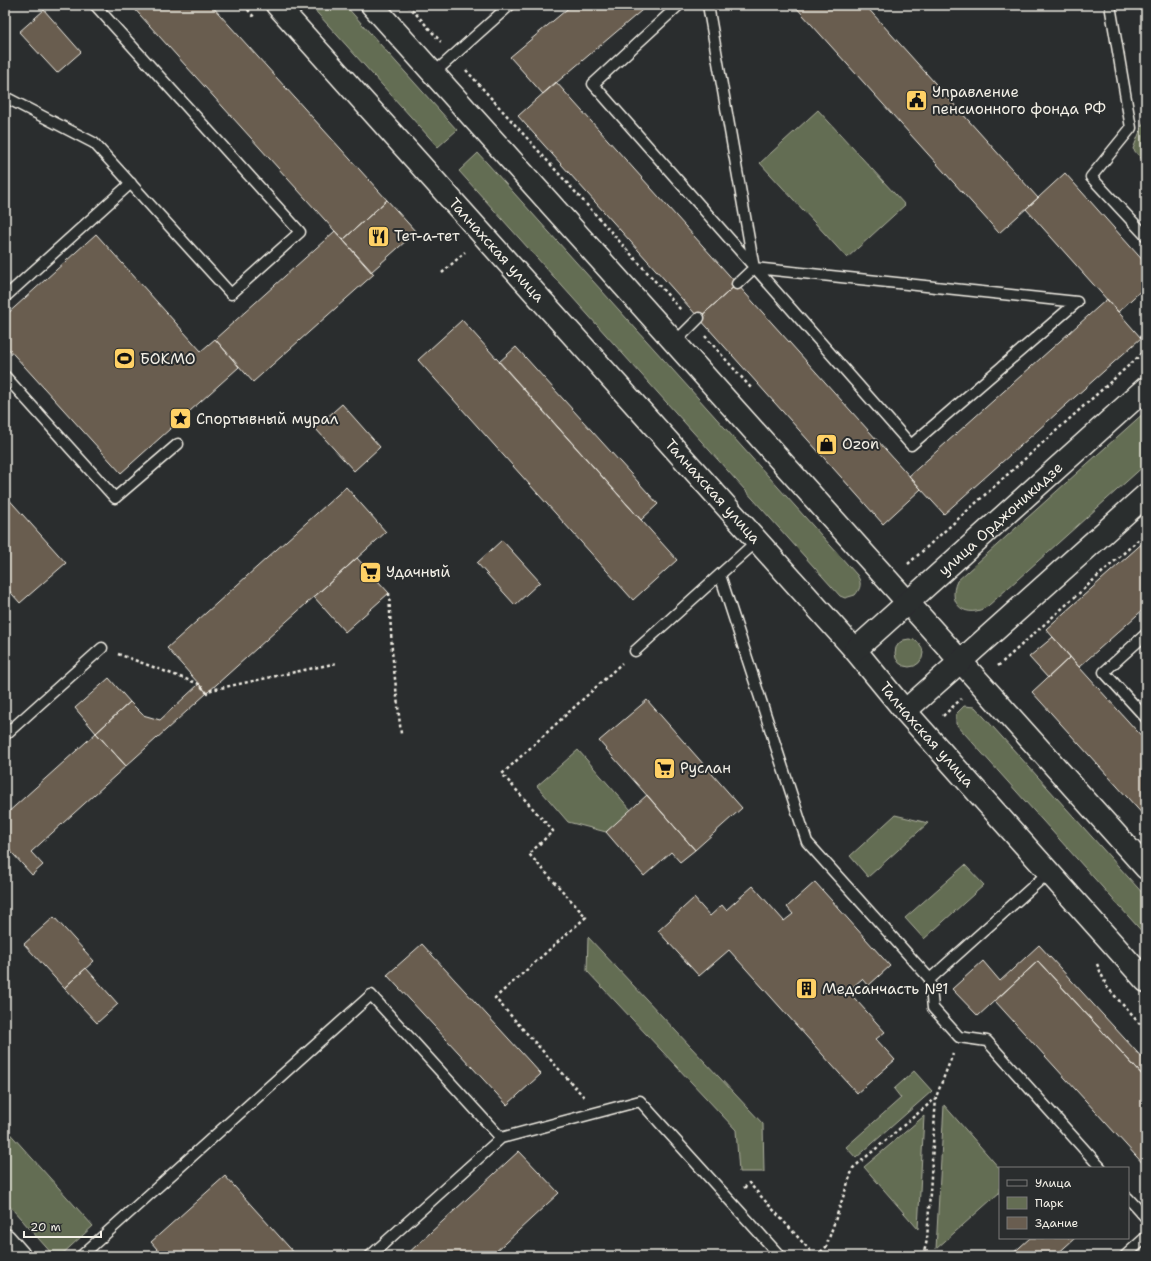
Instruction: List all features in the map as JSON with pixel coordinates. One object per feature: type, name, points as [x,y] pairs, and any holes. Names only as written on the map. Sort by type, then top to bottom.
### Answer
[{"type":"street","name":"Талнахская улица","points":[[278,5],[855,650],[905,711],[1146,981]]},
{"type":"street","points":[[372,5],[1146,868]]},
{"type":"street","name":"улица Орджоникидзе","points":[[855,650],[1146,388]]},
{"type":"street","points":[[905,711],[1146,495]]},
{"type":"street","points":[[5,1240],[20,1256]]},
{"type":"lane","points":[[5,96],[94,143],[231,294],[300,232],[95,5]]},
{"type":"lane","points":[[434,73],[510,5]]},
{"type":"lane","points":[[679,5],[593,84],[754,268],[911,445],[1077,302],[754,268],[737,284]]},
{"type":"lane","points":[[708,5],[754,268]]},
{"type":"lane","points":[[1110,5],[1131,128],[1092,177],[1146,236]]},
{"type":"lane","points":[[5,297],[131,183]]},
{"type":"lane","points":[[675,342],[696,321]]},
{"type":"lane","points":[[5,376],[115,498],[178,444]]},
{"type":"lane","points":[[635,651],[757,541]]},
{"type":"lane","points":[[720,575],[807,842],[930,979],[933,1008],[959,1037],[987,1041],[1100,1167]]},
{"type":"lane","points":[[1146,634],[1104,672],[1146,718]]},
{"type":"lane","points":[[5,736],[102,648]]},
{"type":"lane","points":[[930,979],[1049,872]]},
{"type":"lane","points":[[81,1256],[371,995],[501,1138]]},
{"type":"lane","points":[[370,1256],[501,1138],[640,1101],[780,1256]]},
{"type":"lane","points":[[1129,1199],[1146,1218]]},
{"type":"lane","points":[[1125,1256],[1146,1237]]},
{"type":"path","points":[[408,5],[696,321],[756,394]]},
{"type":"path","points":[[442,273],[484,235]]},
{"type":"path","points":[[903,558],[908,564],[1146,350]]},
{"type":"path","points":[[924,732],[1146,533]]},
{"type":"path","points":[[389,593],[392,651],[401,734]]},
{"type":"path","points":[[102,648],[199,684],[207,693],[211,690],[337,663]]},
{"type":"path","points":[[598,1112],[495,998],[586,917],[529,854],[553,831],[502,774],[635,651]]},
{"type":"path","points":[[923,1256],[927,1240],[936,1098],[959,1037]]},
{"type":"path","points":[[749,1183],[816,1256],[826,1247],[853,1168],[936,1098]]},
{"type":"green space","points":[[310,5],[345,5],[457,130],[438,147]]},
{"type":"green space","points":[[818,110],[905,205],[847,258],[760,163]]},
{"type":"green space","points":[[1146,116],[1146,164],[1133,149]]},
{"type":"green space","points":[[478,153],[857,575],[860,585],[859,590],[855,595],[845,598],[840,596],[459,171]]},
{"type":"green space","points":[[1146,411],[1146,464],[988,606],[980,610],[973,611],[966,611],[960,608],[954,597],[954,590],[957,581]]},
{"type":"green space","points":[[909,639],[919,643],[923,653],[919,663],[909,667],[899,663],[895,653],[899,643]]},
{"type":"green space","points":[[964,706],[975,707],[1146,897],[1146,936],[956,724],[956,714]]},
{"type":"green space","points":[[578,750],[631,810],[606,832],[568,822],[537,786]]},
{"type":"green space","points":[[895,815],[928,823],[868,877],[850,856]]},
{"type":"green space","points":[[965,865],[984,885],[924,939],[905,918]]},
{"type":"green space","points":[[588,937],[763,1124],[764,1172],[739,1172],[736,1130],[587,971]]},
{"type":"green space","points":[[914,1071],[932,1091],[856,1158],[846,1147],[901,1098],[894,1089]]},
{"type":"green space","points":[[944,1105],[999,1168],[999,1193],[936,1249]]},
{"type":"green space","points":[[924,1116],[918,1229],[864,1167]]},
{"type":"green space","points":[[5,1128],[93,1226],[60,1256],[54,1256],[5,1201]]},
{"type":"building","points":[[131,5],[211,5],[387,200],[343,240]]},
{"type":"building","points":[[572,5],[648,5],[543,94],[510,57]]},
{"type":"building","name":"Управление пенсионного фонда РФ","points":[[794,5],[865,5],[1038,198],[999,233]]},
{"type":"building","points":[[44,10],[81,52],[57,73],[19,32]]},
{"type":"building","points":[[556,82],[737,284],[699,318],[518,116]]},
{"type":"building","points":[[1065,173],[1146,264],[1146,286],[1118,312],[1026,209]]},
{"type":"building","points":[[387,200],[416,232],[371,272],[343,240]]},
{"type":"building","points":[[335,231],[374,274],[253,382],[215,339]]},
{"type":"building","name":"БОКМО","points":[[96,234],[201,351],[215,339],[239,367],[121,473],[5,345],[5,316]]},
{"type":"building","points":[[737,284],[921,489],[883,524],[699,318]]},
{"type":"building","points":[[1107,299],[1141,338],[944,514],[909,476]]},
{"type":"building","points":[[462,320],[677,560],[633,600],[418,360]]},
{"type":"building","points":[[516,347],[658,504],[641,520],[499,362]]},
{"type":"building","points":[[342,404],[380,447],[354,471],[315,428]]},
{"type":"building","points":[[346,487],[386,532],[207,693],[167,648]]},
{"type":"building","points":[[5,495],[66,563],[20,603],[5,586]]},
{"type":"building","points":[[502,540],[540,582],[515,605],[477,563]]},
{"type":"building","points":[[1146,540],[1146,607],[1079,667],[1046,629]]},
{"type":"building","points":[[357,558],[389,593],[345,632],[314,597]]},
{"type":"building","points":[[1053,637],[1070,657],[1048,678],[1029,657]]},
{"type":"building","points":[[1070,657],[1146,741],[1146,818],[1032,692]]},
{"type":"building","points":[[109,678],[130,702],[96,733],[75,708]]},
{"type":"building","points":[[199,684],[207,693],[126,766],[96,733],[130,702],[143,715],[160,720]]},
{"type":"building","name":"Руслан","points":[[647,700],[742,808],[695,850],[599,741]]},
{"type":"building","points":[[96,733],[126,766],[31,852],[43,865],[32,875],[5,845],[5,815]]},
{"type":"building","points":[[647,795],[695,850],[680,862],[671,852],[644,876],[606,832]]},
{"type":"building","name":"Медсанчасть №1","points":[[815,882],[890,966],[868,986],[862,979],[848,991],[885,1032],[876,1039],[895,1060],[857,1093],[729,950],[699,976],[658,931],[694,898],[710,916],[722,905],[726,910],[753,886],[784,921],[793,914],[787,907]]},
{"type":"building","points":[[54,917],[94,961],[64,988],[24,944]]},
{"type":"building","points":[[422,944],[541,1074],[507,1105],[387,975]]},
{"type":"building","points":[[1039,945],[1146,1062],[1146,1079],[1038,961],[978,1016],[952,989],[983,961],[1000,981]]},
{"type":"building","points":[[1038,961],[1146,1079],[1146,1167],[995,1001]]},
{"type":"building","points":[[86,968],[118,1004],[97,1023],[64,988]]},
{"type":"building","points":[[519,1151],[559,1193],[491,1256],[405,1256]]},
{"type":"building","points":[[225,1176],[297,1256],[163,1256],[151,1242]]},
{"type":"building","points":[[1029,1239],[1074,1239],[1055,1256],[1010,1256]]},
{"type":"place","name":"Управление пенсионного фонда РФ","points":[[916,101]]},
{"type":"place","name":"Тет-а-тет","points":[[379,236]]},
{"type":"place","name":"БОКМО","points":[[125,359]]},
{"type":"place","name":"Спортывный мурал","points":[[181,419]]},
{"type":"place","name":"Ozon","points":[[827,444]]},
{"type":"place","name":"Удачный","points":[[370,572]]},
{"type":"place","name":"Руслан","points":[[665,768]]},
{"type":"place","name":"Медсанчасть №1","points":[[807,989]]}]
